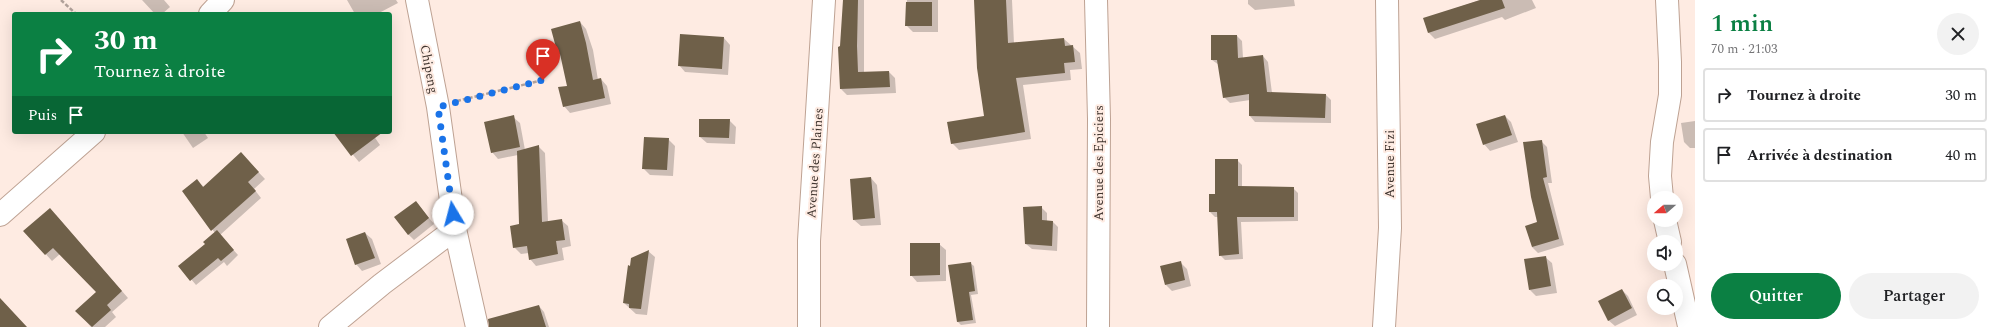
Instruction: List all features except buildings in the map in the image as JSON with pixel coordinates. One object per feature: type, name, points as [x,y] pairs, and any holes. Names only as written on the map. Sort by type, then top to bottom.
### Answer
[{"type":"street","points":[[212,12],[223,0]]},
{"type":"street","name":"Chipeng","points":[[417,0],[438,107],[455,229],[477,327]]},
{"type":"street","name":"Avenue des Plaines","points":[[809,327],[809,241],[824,0]]},
{"type":"street","name":"Avenue des Epiciers","points":[[1096,0],[1099,119],[1098,327]]},
{"type":"street","name":"Avenue Fizi","points":[[1384,327],[1390,228],[1387,0]]},
{"type":"street","points":[[1661,191],[1660,176],[1662,142],[1670,95],[1667,0]]},
{"type":"street","points":[[0,215],[92,134]]},
{"type":"street","points":[[330,327],[382,284],[455,229]]},
{"type":"street","points":[[1677,271],[1690,326]]},
{"type":"path","points":[[61,0],[74,12]]},
{"type":"path","points":[[438,107],[543,80]]},
{"type":"route","points":[[453,214],[438,107],[467,98],[543,80]]}]
